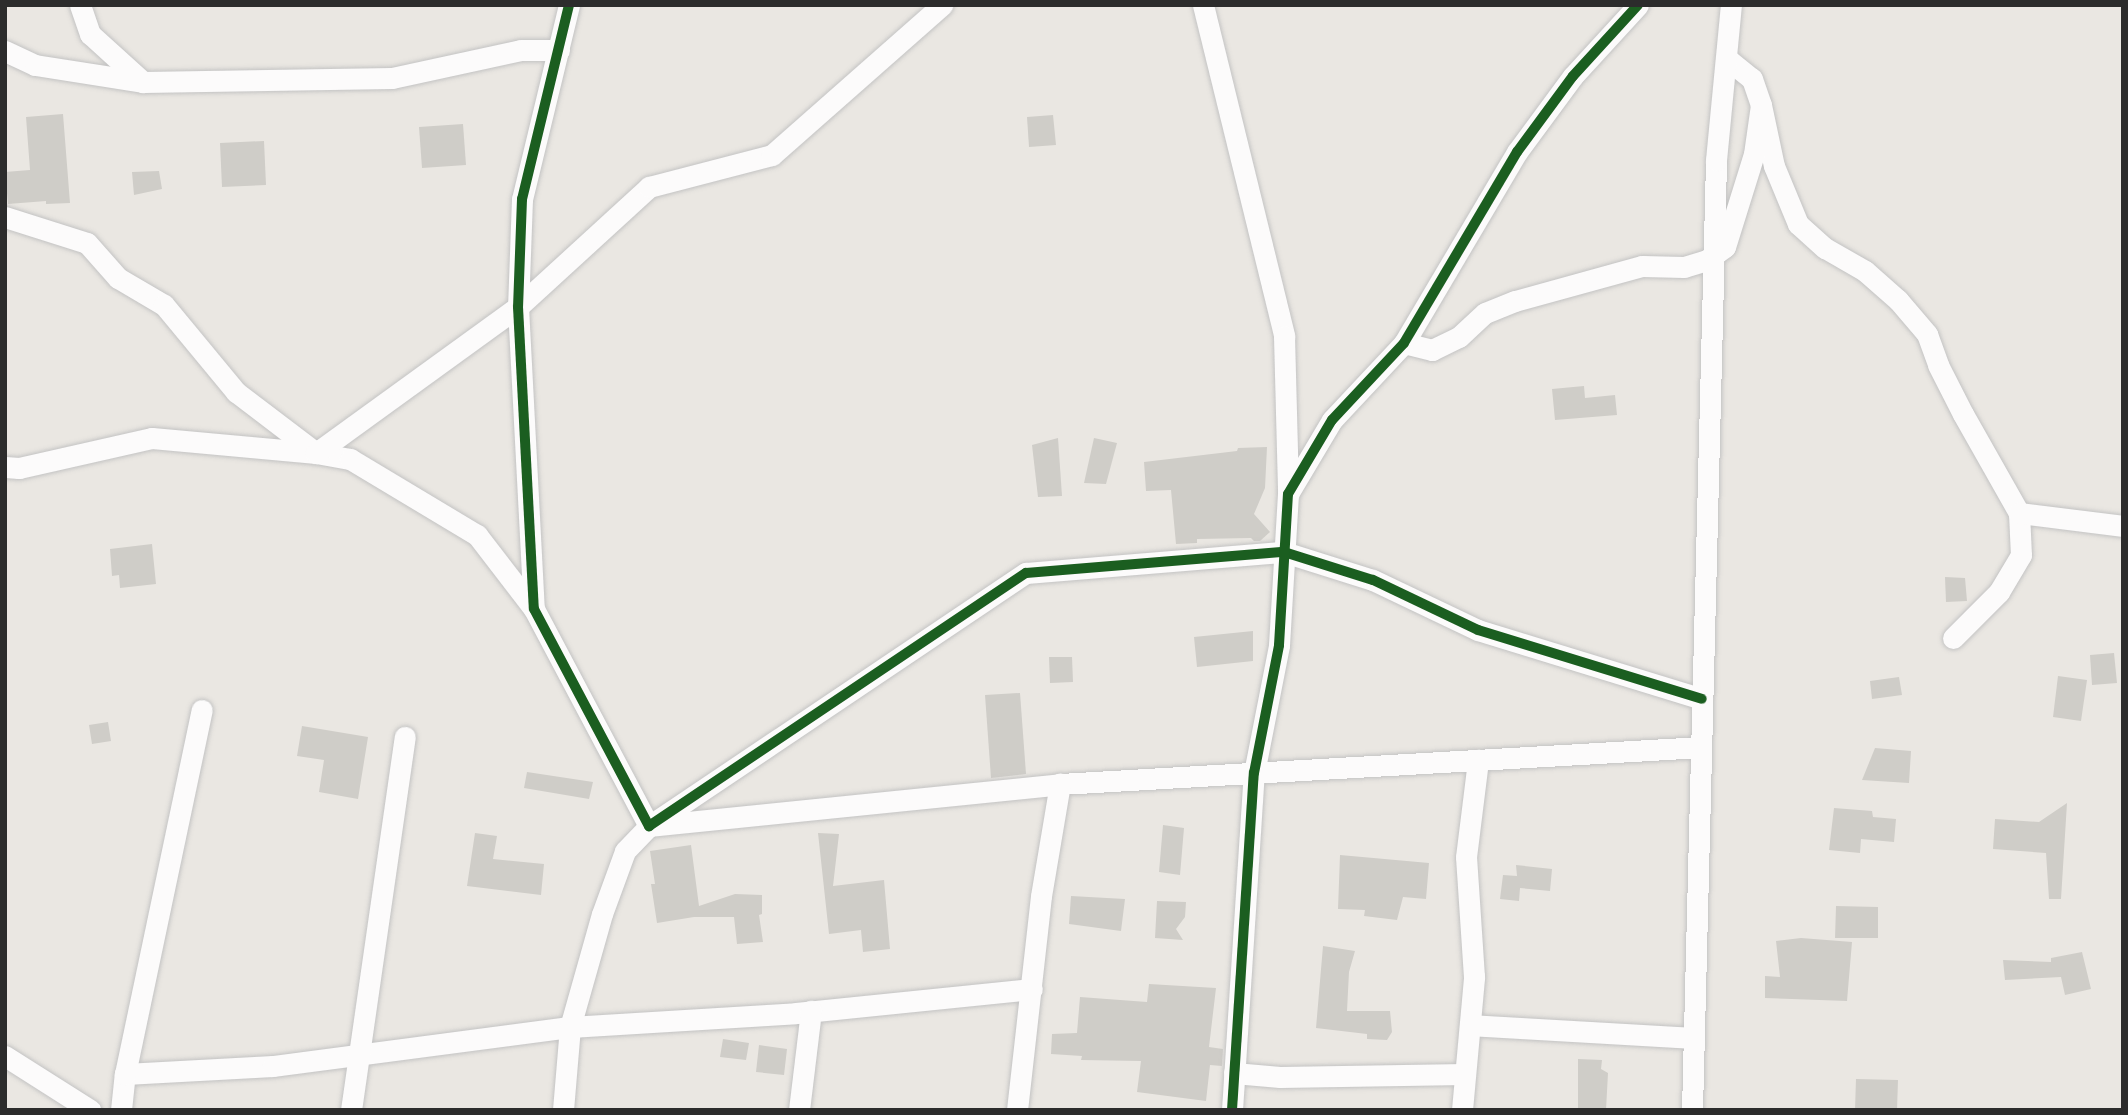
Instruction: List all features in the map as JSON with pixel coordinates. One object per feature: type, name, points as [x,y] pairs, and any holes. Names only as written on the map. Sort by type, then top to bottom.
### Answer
[{"type":"street","points":[[80,5],[90,34],[143,82]]},
{"type":"street","points":[[534,609],[518,307],[522,199],[569,5]]},
{"type":"street","points":[[316,453],[518,307],[649,187],[772,155],[942,5]]},
{"type":"street","points":[[1203,5],[1284,336],[1288,494],[1279,645],[1254,773],[1232,1110]]},
{"type":"street","points":[[1288,494],[1332,420],[1404,343],[1517,152],[1573,76],[1638,5]]},
{"type":"street","points":[[1692,1110],[1716,160],[1731,5]]},
{"type":"street","points":[[5,51],[34,65],[143,82],[393,78],[521,50],[559,50]]},
{"type":"street","points":[[1726,58],[1752,79],[1761,104],[1774,166],[1798,224],[1825,248],[1866,271],[1898,300],[1927,334],[1938,365],[1963,414],[2019,513],[2021,555],[1999,592],[1953,638]]},
{"type":"street","points":[[1404,343],[1432,350],[1460,337],[1485,313],[1515,301],[1597,275],[1642,266],[1684,267],[1713,256],[1725,247],[1745,190],[1754,154],[1761,104]]},
{"type":"street","points":[[5,217],[87,243],[118,278],[164,305],[236,393],[316,453]]},
{"type":"street","points":[[5,467],[19,468],[152,438],[316,453],[350,459],[477,535],[534,609],[649,826]]},
{"type":"street","points":[[2019,513],[2123,526]]},
{"type":"street","points":[[563,1110],[570,1027],[602,914],[625,851],[649,826],[1026,573],[1284,552],[1373,580],[1478,630],[1702,698]]},
{"type":"street","points":[[121,1110],[125,1074],[202,710]]},
{"type":"street","points":[[351,1110],[405,737]]},
{"type":"street","points":[[649,826],[1060,784],[1701,747]]},
{"type":"street","points":[[1462,1110],[1474,977],[1466,857],[1478,760]]},
{"type":"street","points":[[1017,1110],[1041,896],[1060,784]]},
{"type":"street","points":[[125,1074],[273,1066],[570,1027],[811,1011],[1032,989]]},
{"type":"street","points":[[799,1110],[811,1011]]},
{"type":"street","points":[[1469,1025],[1693,1038]]},
{"type":"street","points":[[5,1056],[90,1110]]},
{"type":"street","points":[[1234,1073],[1280,1077],[1465,1074]]},
{"type":"building","points":[[63,114],[70,203],[46,204],[46,201],[8,204],[5,172],[30,170],[26,117]]},
{"type":"building","points":[[1053,115],[1056,145],[1029,147],[1027,117]]},
{"type":"building","points":[[463,124],[466,165],[422,168],[419,127]]},
{"type":"building","points":[[264,141],[266,185],[222,187],[220,143]]},
{"type":"building","points":[[159,171],[162,189],[134,195],[132,172]]},
{"type":"building","points":[[1584,386],[1585,398],[1615,395],[1617,415],[1555,420],[1552,389]]},
{"type":"building","points":[[1058,438],[1062,496],[1038,497],[1032,445]]},
{"type":"building","points":[[1094,438],[1117,443],[1106,484],[1084,483]]},
{"type":"building","points":[[1267,447],[1265,488],[1254,514],[1270,532],[1260,541],[1251,538],[1197,539],[1197,543],[1176,544],[1171,490],[1146,491],[1144,462],[1237,451],[1238,448]]},
{"type":"building","points":[[152,544],[156,584],[120,588],[119,575],[112,576],[110,549]]},
{"type":"building","points":[[1945,577],[1965,578],[1967,601],[1946,602]]},
{"type":"building","points":[[1253,631],[1253,661],[1197,667],[1194,637]]},
{"type":"building","points":[[2114,653],[2117,683],[2092,685],[2090,655]]},
{"type":"building","points":[[1049,657],[1072,657],[1073,682],[1050,683]]},
{"type":"building","points":[[2058,676],[2087,680],[2081,721],[2053,717]]},
{"type":"building","points":[[1899,677],[1902,695],[1872,699],[1870,681]]},
{"type":"building","points":[[1020,693],[1026,774],[991,778],[985,695]]},
{"type":"building","points":[[108,722],[111,741],[92,744],[89,725]]},
{"type":"building","points":[[302,726],[368,737],[358,799],[319,792],[324,760],[297,756]]},
{"type":"building","points":[[1875,748],[1911,751],[1909,783],[1862,780]]},
{"type":"building","points":[[527,772],[593,782],[589,799],[524,788]]},
{"type":"building","points":[[2067,803],[2061,899],[2049,899],[2046,853],[1993,849],[1995,819],[2039,822]]},
{"type":"building","points":[[1834,808],[1872,811],[1873,817],[1896,819],[1894,842],[1861,839],[1860,853],[1829,850]]},
{"type":"building","points":[[1163,825],[1184,828],[1180,875],[1159,872]]},
{"type":"building","points":[[475,833],[497,836],[493,859],[544,864],[541,895],[467,886]]},
{"type":"building","points":[[818,833],[839,834],[833,886],[884,880],[890,949],[863,952],[861,930],[829,934]]},
{"type":"building","points":[[691,845],[699,906],[735,894],[762,895],[762,914],[759,915],[763,942],[737,944],[734,917],[694,917],[657,923],[651,884],[655,884],[650,851]]},
{"type":"building","points":[[1340,855],[1429,863],[1426,899],[1403,897],[1397,920],[1364,916],[1365,910],[1338,909]]},
{"type":"building","points":[[1516,865],[1552,869],[1550,891],[1520,888],[1519,901],[1500,899],[1503,875],[1517,876]]},
{"type":"building","points":[[1071,896],[1125,899],[1121,931],[1069,924]]},
{"type":"building","points":[[1157,901],[1186,902],[1185,917],[1176,929],[1183,940],[1155,938]]},
{"type":"building","points":[[1836,906],[1878,907],[1878,938],[1835,938]]},
{"type":"building","points":[[1801,938],[1852,942],[1847,1001],[1765,998],[1765,976],[1780,977],[1776,941]]},
{"type":"building","points":[[1323,946],[1355,951],[1349,972],[1347,1011],[1390,1011],[1392,1032],[1387,1040],[1367,1039],[1367,1034],[1316,1028]]},
{"type":"building","points":[[2082,952],[2091,989],[2065,995],[2061,977],[2005,980],[2003,960],[2051,962],[2051,958]]},
{"type":"building","points":[[1149,984],[1216,988],[1209,1047],[1223,1049],[1222,1066],[1210,1065],[1206,1101],[1137,1092],[1141,1061],[1081,1060],[1082,1056],[1051,1054],[1052,1034],[1077,1033],[1080,997],[1147,1002]]},
{"type":"building","points":[[723,1039],[749,1043],[746,1060],[720,1057]]},
{"type":"building","points":[[759,1045],[787,1049],[784,1075],[756,1072]]},
{"type":"building","points":[[1578,1059],[1602,1060],[1601,1069],[1608,1073],[1606,1110],[1578,1110]]},
{"type":"building","points":[[1856,1079],[1898,1080],[1897,1110],[1855,1110]]},
{"type":"cycle path","points":[[569,5],[522,199],[518,307],[534,609],[649,826],[1026,573],[1284,552],[1373,580],[1478,630],[1702,699]]},
{"type":"cycle path","points":[[1232,1110],[1254,773],[1279,645],[1288,494],[1332,420],[1404,343],[1517,152],[1573,76],[1638,5]]}]
